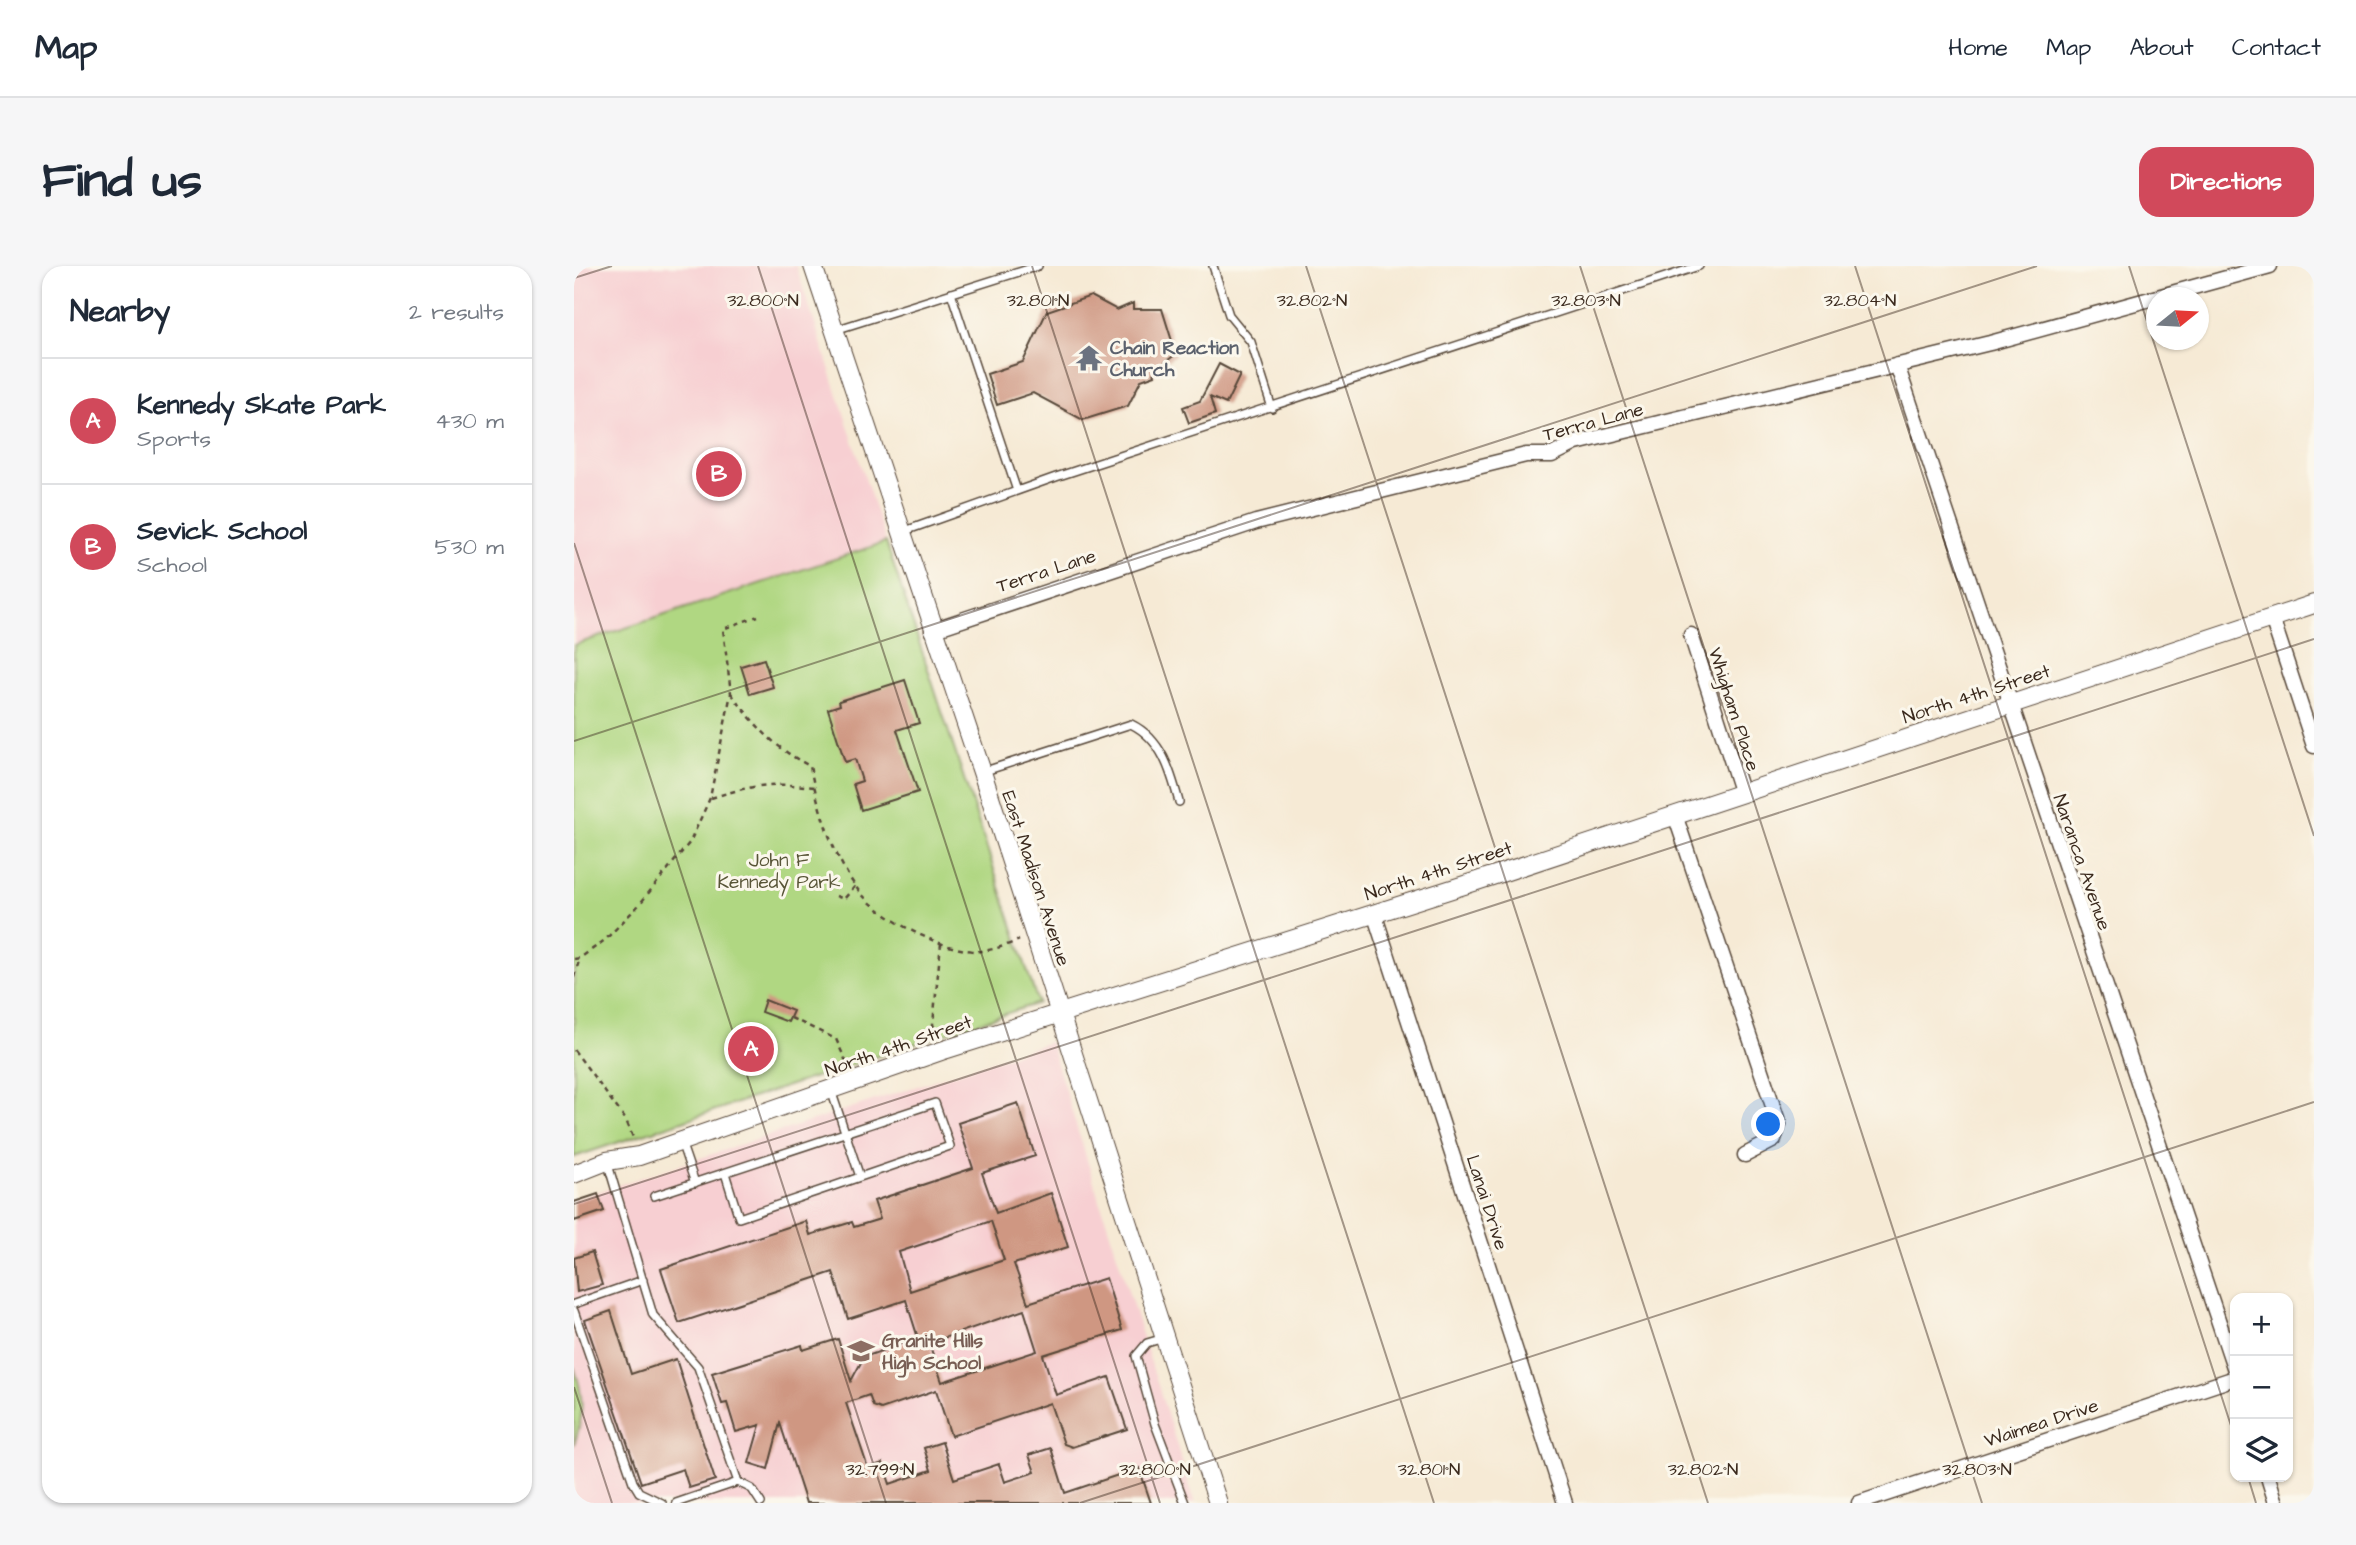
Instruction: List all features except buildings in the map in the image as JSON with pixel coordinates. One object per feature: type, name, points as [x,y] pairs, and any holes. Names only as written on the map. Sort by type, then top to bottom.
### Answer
[{"type":"street","name":"East Madison Avenue","points":[[813,266],[932,630],[982,772],[1032,934],[1218,1503]]},
{"type":"street","name":"Terra Lane","points":[[932,630],[1256,522],[1526,455],[1552,455],[1576,443],[1990,343],[2270,266]]},
{"type":"street","name":"Naranca Avenue","points":[[1897,365],[2230,1356]]},
{"type":"street","name":"North 4th Street","points":[[574,1174],[607,1161],[639,1156],[941,1051],[1742,794],[2314,604]]},
{"type":"street","points":[[2272,618],[2314,746]]},
{"type":"street","name":"Whigham Place","points":[[1691,635],[1742,794]]},
{"type":"street","points":[[1675,815],[1779,1124],[1774,1140],[1745,1155]]},
{"type":"street","name":"Lanai Drive","points":[[1374,913],[1565,1503]]},
{"type":"street","name":"Waimea Drive","points":[[1859,1503],[2230,1380]]},
{"type":"street","points":[[2270,1482],[2276,1503]]},
{"type":"lane","points":[[834,330],[1038,266]]},
{"type":"lane","points":[[1213,266],[1229,315],[1251,342],[1272,408]]},
{"type":"lane","points":[[901,532],[1017,491],[1699,266]]},
{"type":"lane","points":[[951,293],[1017,491]]},
{"type":"lane","points":[[982,772],[1131,724],[1144,730],[1170,765],[1179,802]]},
{"type":"lane","points":[[831,1089],[860,1177]]},
{"type":"lane","points":[[654,1196],[935,1103],[950,1146],[739,1218],[725,1173]]},
{"type":"lane","points":[[681,1141],[695,1183]]},
{"type":"lane","points":[[607,1161],[653,1315],[698,1367],[738,1482],[752,1489],[761,1503]]},
{"type":"lane","points":[[574,1304],[643,1280]]},
{"type":"lane","points":[[574,1311],[633,1482],[639,1492],[662,1503]]},
{"type":"lane","points":[[1164,1338],[1147,1343],[1136,1356],[1155,1423],[1185,1503]]},
{"type":"lane","points":[[676,1503],[738,1482]]},
{"type":"path","points":[[574,959],[580,958],[605,940],[690,842],[710,798],[731,693],[723,629],[758,616]]},
{"type":"path","points":[[731,693],[760,732],[790,756],[810,766],[814,787],[837,852],[856,885],[898,924],[941,943],[981,951],[1032,934]]},
{"type":"path","points":[[710,798],[743,786],[788,784],[814,787]]},
{"type":"path","points":[[836,896],[845,899],[856,885]]},
{"type":"path","points":[[941,943],[933,1024],[941,1051]]},
{"type":"path","points":[[574,977],[580,958]]},
{"type":"path","points":[[791,1018],[836,1039],[848,1066]]},
{"type":"path","points":[[574,1050],[626,1120],[639,1156]]},
{"type":"shaded area","points":[[574,266],[796,266],[886,542],[574,645]]},
{"type":"shaded area","name":"Granite Hills High School","points":[[1050,1042],[1195,1503],[574,1503],[574,1200]]},
{"type":"green space","name":"John F Kennedy Park","points":[[886,542],[1038,1003],[574,1157],[574,645]]},
{"type":"green space","points":[[574,1367],[582,1406],[574,1445]]},
{"type":"waterway","points":[[2312,267],[2314,275]]},
{"type":"place","name":"Chain Reaction Church","points":[[1089,358]]},
{"type":"place","name":"Sevick School","points":[[719,474]]},
{"type":"place","name":"Kennedy Skate Park","points":[[751,1049]]},
{"type":"place","name":"Granite Hills High School","points":[[861,1351]]}]
